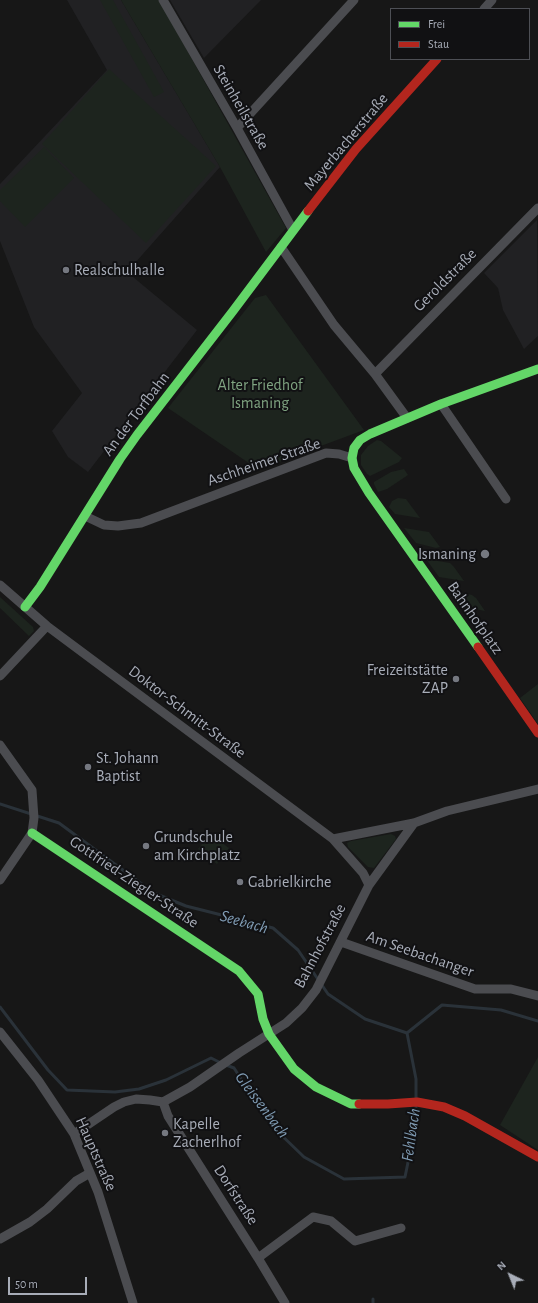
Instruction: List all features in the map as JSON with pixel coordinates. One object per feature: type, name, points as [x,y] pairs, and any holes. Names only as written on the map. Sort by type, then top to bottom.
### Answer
[{"type":"street","name":"Steinheilstraße","points":[[163,0],[237,128],[293,230]]},
{"type":"street","points":[[237,128],[354,0]]},
{"type":"street","points":[[485,8],[492,0]]},
{"type":"street","name":"Mayerbacherstraße","points":[[281,247],[356,149],[436,60]]},
{"type":"street","name":"Geroldstraße","points":[[375,374],[538,208]]},
{"type":"street","points":[[281,247],[334,325],[375,374],[407,418]]},
{"type":"street","name":"An der Torfbahn","points":[[25,607],[40,587],[120,459],[137,435],[238,306],[281,247]]},
{"type":"street","points":[[352,458],[354,448],[365,436],[440,404],[538,369]]},
{"type":"street","points":[[440,404],[506,498]]},
{"type":"street","name":"Aschheimer Straße","points":[[85,516],[104,525],[118,526],[140,523],[326,453],[339,454],[352,458]]},
{"type":"street","name":"Bahnhofplatz","points":[[352,458],[354,468],[369,493],[538,733]]},
{"type":"street","name":"Doktor-Schmitt-Straße","points":[[0,585],[46,626],[333,839],[363,873],[370,885]]},
{"type":"street","points":[[0,676],[46,626]]},
{"type":"street","points":[[0,745],[32,790],[34,814],[32,833],[0,880]]},
{"type":"street","points":[[333,839],[414,823],[447,811],[538,789]]},
{"type":"street","name":"Bahnhofstraße","points":[[163,1102],[190,1087],[286,1023],[302,1008],[317,988],[370,885],[414,823]]},
{"type":"street","name":"Gottfried-Ziegler-Straße","points":[[32,833],[239,971],[258,994],[269,1034],[294,1069],[316,1087],[351,1104],[415,1102],[444,1107],[465,1116],[538,1157]]},
{"type":"street","name":"Am Seebachanger","points":[[341,942],[475,989],[511,989],[538,996]]},
{"type":"street","name":"Hauptstraße","points":[[0,1032],[38,1080],[74,1134],[98,1192],[133,1303]]},
{"type":"street","points":[[74,1134],[124,1102],[136,1099],[163,1102]]},
{"type":"street","name":"Dorfstraße","points":[[163,1102],[168,1116],[258,1258],[284,1303]]},
{"type":"street","points":[[0,1239],[36,1218],[76,1182],[90,1173]]},
{"type":"street","points":[[258,1258],[312,1217],[331,1221],[355,1241],[401,1228]]},
{"type":"shaded area","points":[[67,0],[121,0],[220,167],[127,272],[197,330],[88,472],[68,457],[52,431],[82,393],[34,327],[0,241],[0,184],[107,70]]},
{"type":"shaded area","points":[[170,0],[261,0],[204,58]]},
{"type":"shaded area","points":[[537,220],[538,336],[524,349],[503,310],[498,288],[484,273]]},
{"type":"green space","points":[[100,0],[113,0],[164,92],[154,97]]},
{"type":"green space","points":[[121,0],[159,0],[286,228],[266,252],[220,167]]},
{"type":"green space","points":[[109,69],[216,166],[146,243],[42,144]]},
{"type":"green space","points":[[44,147],[74,178],[25,227],[0,201],[0,190]]},
{"type":"green space","name":"Alter Friedhof Ismaning","points":[[266,295],[364,430],[259,470],[168,408],[255,298]]},
{"type":"green space","points":[[377,440],[381,441],[402,458],[399,462],[370,476],[361,465],[361,455],[368,446]]},
{"type":"green space","points":[[404,469],[408,475],[387,489],[378,492],[374,482],[391,472]]},
{"type":"green space","points":[[398,498],[406,499],[420,518],[395,514],[389,507],[392,501]]},
{"type":"green space","points":[[404,528],[429,532],[440,547],[436,548],[416,543]]},
{"type":"green space","points":[[426,559],[450,563],[464,581],[439,577]]},
{"type":"green space","points":[[454,591],[472,595],[476,598],[485,611],[471,608],[466,598],[460,600]]},
{"type":"green space","points":[[0,597],[33,627],[34,631],[29,636],[0,608]]},
{"type":"green space","points":[[538,684],[538,724],[520,698]]},
{"type":"green space","points":[[210,834],[229,848],[217,864],[198,849]]},
{"type":"green space","points":[[391,834],[395,836],[396,839],[374,868],[368,867],[348,847],[347,843],[351,841]]},
{"type":"green space","points":[[538,1057],[538,1150],[500,1125]]},
{"type":"waterway","name":"Seebach","points":[[0,804],[59,823],[154,893],[186,906],[273,928],[298,950],[328,994],[365,1019],[407,1033],[442,1005],[501,1010],[538,1021]]},
{"type":"waterway","name":"Gleissenbach","points":[[0,1007],[48,1070],[67,1090],[115,1092],[139,1089],[166,1080],[211,1058],[221,1063]]},
{"type":"waterway","name":"Fehlbach","points":[[407,1033],[416,1079],[416,1099]]},
{"type":"waterway","name":"Gleissenbach","points":[[226,1065],[234,1068],[272,1126],[304,1157],[344,1179],[405,1177],[415,1128],[416,1105]]},
{"type":"traffic: fast","points":[[25,607],[40,587],[120,459],[137,435],[308,211]]},
{"type":"traffic: fast","points":[[478,647],[369,493],[354,468],[352,458],[354,448],[360,440],[370,434],[441,404],[538,369]]},
{"type":"traffic: fast","points":[[32,833],[239,971],[258,994],[263,1019],[269,1034],[294,1069],[316,1087],[351,1104],[359,1104]]},
{"type":"traffic: jam","points":[[308,211],[356,149],[436,60]]},
{"type":"traffic: jam","points":[[478,647],[538,733]]},
{"type":"traffic: jam","points":[[359,1104],[417,1102],[444,1107],[465,1116],[538,1157]]},
{"type":"place","name":"Realschulhalle","points":[[66,270]]},
{"type":"place","name":"Ismaning","points":[[485,554]]},
{"type":"place","name":"Freizeitstätte ZAP","points":[[456,679]]},
{"type":"place","name":"St. Johann Baptist","points":[[88,767]]},
{"type":"place","name":"Grundschule am Kirchplatz","points":[[146,846]]},
{"type":"place","name":"Gabrielkirche","points":[[240,882]]},
{"type":"place","name":"Kapelle Zacherlhof","points":[[165,1133]]}]
